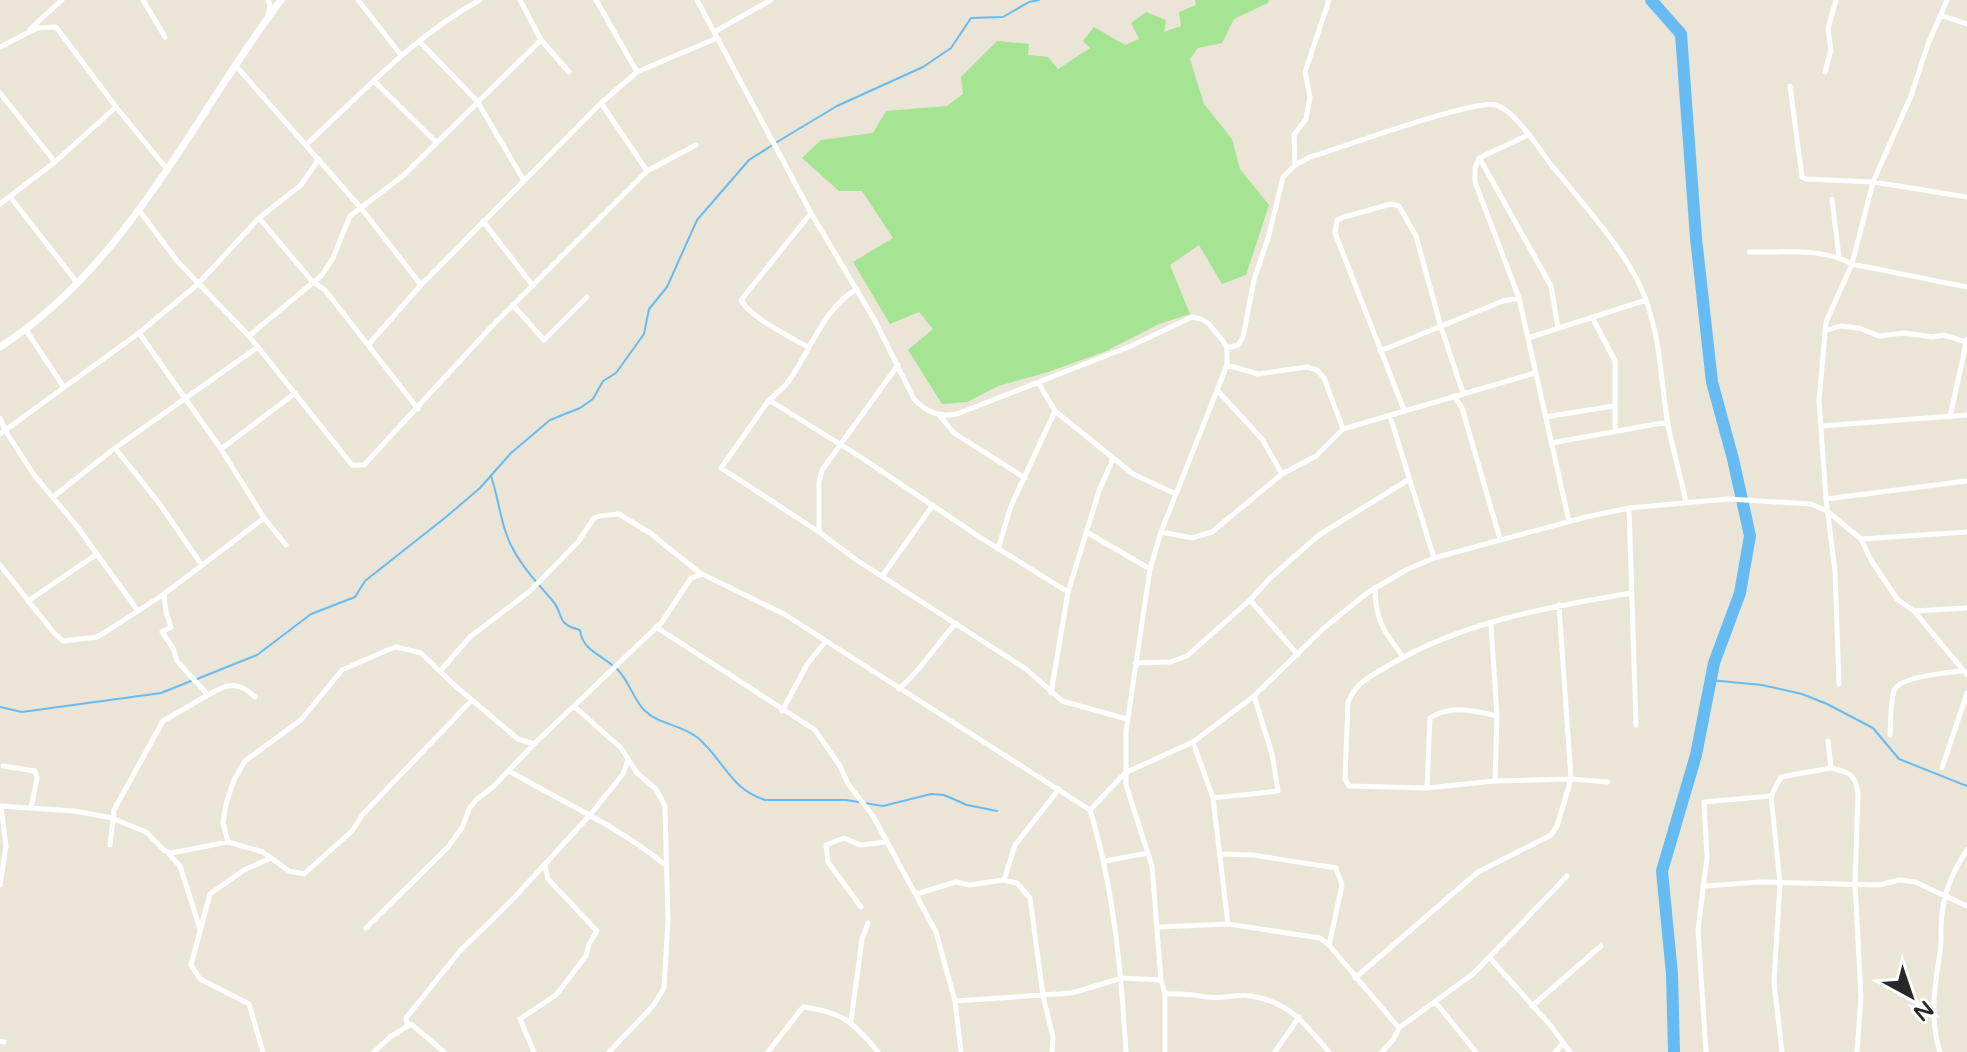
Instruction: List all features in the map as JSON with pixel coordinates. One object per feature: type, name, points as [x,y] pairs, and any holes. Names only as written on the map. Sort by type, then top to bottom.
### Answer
[{"type":"main road","points":[[0,347],[26,330],[78,284],[139,210],[281,0]]},
{"type":"street","points":[[21,37],[62,0]]},
{"type":"street","points":[[143,0],[165,37]]},
{"type":"street","points":[[267,19],[268,0]]},
{"type":"street","points":[[358,0],[401,55]]},
{"type":"street","points":[[307,144],[401,55],[454,14],[480,0]]},
{"type":"street","points":[[520,0],[541,40],[569,72]]},
{"type":"street","points":[[596,0],[637,72]]},
{"type":"street","points":[[697,0],[811,213],[857,289],[914,399],[924,409],[939,415],[957,414],[1039,384],[1192,317],[1209,324],[1227,348],[1227,365],[1218,391],[1161,532],[1150,569],[1127,719],[1125,773],[1128,797],[1148,853],[1165,994],[1165,1052]]},
{"type":"street","points":[[368,345],[523,179],[637,72],[715,35],[771,0]]},
{"type":"street","points":[[1295,165],[1294,135],[1306,119],[1310,97],[1305,72],[1329,0]]},
{"type":"street","points":[[1825,72],[1831,50],[1828,29],[1836,0]]},
{"type":"street","points":[[1839,684],[1835,571],[1820,426],[1825,331],[1852,264],[1873,182],[1911,96],[1947,0]]},
{"type":"street","points":[[1940,15],[1967,24]]},
{"type":"street","points":[[0,47],[37,28],[56,27],[166,168]]},
{"type":"street","points":[[249,336],[328,266],[346,222],[404,175],[541,40]]},
{"type":"street","points":[[419,41],[477,101],[523,179]]},
{"type":"street","points":[[235,65],[307,144],[421,285]]},
{"type":"street","points":[[374,81],[436,142]]},
{"type":"street","points":[[1790,86],[1802,177],[1873,182],[1967,197]]},
{"type":"street","points":[[0,93],[55,162]]},
{"type":"street","points":[[601,103],[647,171]]},
{"type":"street","points":[[1227,348],[1238,345],[1243,337],[1254,280],[1283,177],[1295,165],[1310,157],[1475,106],[1494,104],[1503,108],[1528,135],[1606,234],[1646,300],[1657,340],[1668,422],[1686,502]]},
{"type":"street","points":[[0,204],[55,162],[116,107]]},
{"type":"street","points":[[1528,135],[1479,158],[1475,182],[1519,298],[1569,521]]},
{"type":"street","points":[[139,210],[178,262],[249,336],[352,465],[357,467],[364,465],[513,305],[647,171],[696,145]]},
{"type":"street","points":[[1479,158],[1551,286],[1558,328]]},
{"type":"street","points":[[2,432],[139,333],[198,284],[259,218],[301,185],[319,159]]},
{"type":"street","points":[[11,198],[78,284]]},
{"type":"street","points":[[1832,199],[1839,257]]},
{"type":"street","points":[[1404,410],[1335,233],[1337,220],[1344,217],[1391,204],[1399,206],[1416,236],[1463,393]]},
{"type":"street","points":[[808,347],[756,316],[744,307],[741,300],[811,213]]},
{"type":"street","points":[[259,218],[312,281],[325,290],[418,409]]},
{"type":"street","points":[[483,221],[533,286]]},
{"type":"street","points":[[1749,252],[1839,257],[1852,264],[1967,287]]},
{"type":"street","points":[[857,289],[842,299],[808,347],[790,381],[769,400],[721,468],[1026,669],[1051,693],[1074,707],[1127,719]]},
{"type":"street","points":[[513,305],[544,340],[587,297]]},
{"type":"street","points":[[1380,351],[1503,301],[1519,298]]},
{"type":"street","points":[[1528,338],[1646,300]]},
{"type":"street","points":[[1592,317],[1615,361],[1615,432]]},
{"type":"street","points":[[1825,331],[1840,326],[1859,328],[1879,336],[1904,333],[1933,337],[1944,335],[1966,340],[1950,417]]},
{"type":"street","points":[[26,330],[63,386]]},
{"type":"street","points":[[139,333],[221,449],[264,518],[286,545]]},
{"type":"street","points":[[53,497],[115,448],[258,347]]},
{"type":"street","points":[[819,532],[819,476],[838,444],[898,365]]},
{"type":"street","points":[[1227,365],[1258,374],[1307,367],[1317,370],[1324,378],[1343,429]]},
{"type":"street","points":[[1161,532],[1192,538],[1212,532],[1282,474],[1316,456],[1343,429],[1535,373]]},
{"type":"street","points":[[1039,384],[1055,411],[1113,459],[1133,474],[1176,494]]},
{"type":"street","points":[[1218,391],[1262,439],[1282,474]]},
{"type":"street","points":[[221,449],[295,393]]},
{"type":"street","points":[[1454,396],[1462,408],[1500,539]]},
{"type":"street","points":[[769,400],[1068,592]]},
{"type":"street","points":[[1545,417],[1614,406]]},
{"type":"street","points":[[998,549],[1011,506],[1055,411]]},
{"type":"street","points":[[939,415],[954,433],[1025,478]]},
{"type":"street","points":[[1820,426],[1967,415]]},
{"type":"street","points":[[1390,416],[1434,558]]},
{"type":"street","points":[[0,418],[2,432],[138,611]]},
{"type":"street","points":[[1551,443],[1668,422]]},
{"type":"street","points":[[115,448],[159,503],[201,564]]},
{"type":"street","points":[[1051,693],[1068,592],[1099,491],[1113,459]]},
{"type":"street","points":[[1135,663],[1178,660],[1187,656],[1319,535],[1408,480]]},
{"type":"street","points":[[1826,499],[1967,481]]},
{"type":"street","points":[[1090,810],[1125,773],[1193,742],[1254,696],[1340,614],[1375,587],[1434,558],[1629,508],[1757,499],[1811,504],[1827,511],[1861,539],[1897,599],[1914,611],[1965,673]]},
{"type":"street","points":[[883,575],[933,505]]},
{"type":"street","points":[[1629,508],[1636,725]]},
{"type":"street","points":[[441,670],[470,637],[530,591],[578,542],[594,518],[619,514],[662,541],[702,574],[784,614],[1090,810],[1105,861],[1122,978],[1126,1052]]},
{"type":"street","points":[[0,565],[63,641],[97,637],[164,594],[264,518]]},
{"type":"street","points":[[1861,539],[1967,532]]},
{"type":"street","points":[[1088,533],[1150,569]]},
{"type":"street","points":[[28,601],[97,554]]},
{"type":"street","points":[[366,928],[448,847],[476,800],[656,627],[670,612],[691,578],[702,574]]},
{"type":"street","points":[[1375,587],[1375,611],[1379,622],[1403,657]]},
{"type":"street","points":[[1608,782],[1571,779],[1495,781],[1427,788],[1349,786],[1345,779],[1348,702],[1360,682],[1452,634],[1559,605],[1631,593]]},
{"type":"street","points":[[164,594],[171,627],[162,632],[173,648],[177,661],[208,695]]},
{"type":"street","points":[[1250,600],[1298,655]]},
{"type":"street","points":[[1355,978],[1478,872],[1551,835],[1557,826],[1571,779],[1559,605]]},
{"type":"street","points":[[1914,611],[1967,608]]},
{"type":"street","points":[[899,689],[914,676],[956,623]]},
{"type":"street","points":[[1491,624],[1497,716],[1495,781]]},
{"type":"street","points":[[656,627],[822,737],[848,784],[873,816],[936,932],[955,1001],[961,1052]]},
{"type":"street","points":[[782,711],[808,663],[826,641]]},
{"type":"street","points":[[228,842],[223,823],[226,804],[241,766],[301,720],[342,670],[396,647],[421,653],[518,739],[534,744]]},
{"type":"street","points":[[1137,653],[1149,662]]},
{"type":"street","points":[[1890,735],[1894,693],[1899,685],[1935,673],[1965,673]]},
{"type":"street","points":[[110,845],[112,818],[122,793],[163,721],[227,684],[233,683],[255,697]]},
{"type":"street","points":[[1942,768],[1967,693]]},
{"type":"street","points":[[1213,798],[1278,791],[1272,754],[1254,696]]},
{"type":"street","points":[[165,851],[183,853],[228,842],[263,852],[289,871],[304,874],[321,862],[352,831],[363,814],[472,700]]},
{"type":"street","points":[[575,707],[614,741],[637,773],[656,789],[665,806],[668,921],[664,988],[653,1006],[609,1052]]},
{"type":"street","points":[[1427,788],[1430,718],[1438,713],[1459,709],[1497,716]]},
{"type":"street","points":[[1828,741],[1831,768]]},
{"type":"street","points":[[1193,742],[1213,798],[1228,924]]},
{"type":"street","points":[[407,1025],[406,1018],[459,952],[590,815],[623,774],[628,759]]},
{"type":"street","points":[[3,766],[35,771],[37,778],[31,808]]},
{"type":"street","points":[[1782,1052],[1774,982],[1780,883],[1771,796],[1781,777],[1831,768],[1850,773],[1856,781],[1855,883],[1861,986],[1857,1052]]},
{"type":"street","points":[[509,771],[590,815],[650,852],[665,865]]},
{"type":"street","points":[[1004,880],[1015,845],[1059,789]]},
{"type":"street","points":[[1706,1052],[1698,930],[1707,857],[1704,802],[1771,796]]},
{"type":"street","points":[[0,885],[6,846],[0,806],[74,811],[112,818],[146,832],[180,866],[200,929]]},
{"type":"street","points":[[861,907],[828,862],[826,845],[844,838],[860,845],[886,842]]},
{"type":"street","points":[[1940,1052],[1935,1034],[1933,991],[1942,941],[1942,913],[1946,896],[1967,850]]},
{"type":"street","points":[[1105,861],[1148,853]]},
{"type":"street","points":[[1219,854],[1253,855],[1336,868],[1342,885],[1329,945]]},
{"type":"street","points":[[263,1052],[249,1004],[200,979],[191,965],[210,894],[244,870],[271,858]]},
{"type":"street","points":[[534,1052],[520,1019],[561,989],[586,956],[597,931],[548,879],[545,865]]},
{"type":"street","points":[[1382,1052],[1399,1028],[1474,973],[1567,876]]},
{"type":"street","points":[[916,894],[956,882],[969,885],[1004,880],[1017,883],[1030,898],[1043,996],[1053,1037],[1052,1052]]},
{"type":"street","points":[[1705,886],[1780,883],[1879,885],[1899,880],[1915,882],[1967,906]]},
{"type":"street","points":[[851,1021],[862,939],[868,923]]},
{"type":"street","points":[[1158,927],[1228,924],[1320,938],[1399,1028]]},
{"type":"street","points":[[1532,1006],[1601,946]]},
{"type":"street","points":[[1489,957],[1570,1052]]},
{"type":"street","points":[[955,1001],[1043,996],[1084,990],[1122,978],[1161,980]]},
{"type":"street","points":[[1165,994],[1187,992],[1210,998],[1250,996],[1271,1001],[1299,1017],[1329,1052]]},
{"type":"street","points":[[1436,1003],[1476,1052]]},
{"type":"street","points":[[768,1052],[803,1007],[819,1009],[851,1021],[878,1052]]},
{"type":"street","points":[[1275,1052],[1299,1017]]},
{"type":"street","points":[[374,1052],[411,1024],[444,1052]]},
{"type":"street","points":[[1555,1052],[1563,1044]]},
{"type":"green space","points":[[1195,0],[1269,0],[1234,19],[1222,43],[1198,48],[1190,59],[1204,104],[1232,139],[1240,169],[1269,205],[1246,275],[1222,284],[1199,245],[1170,265],[1190,314],[1159,324],[1104,352],[998,386],[967,402],[942,404],[908,350],[933,329],[919,312],[890,324],[853,262],[893,238],[862,191],[839,191],[802,158],[821,140],[873,133],[886,111],[947,106],[963,94],[961,77],[997,41],[1029,44],[1028,55],[1048,57],[1058,69],[1090,48],[1083,41],[1094,27],[1125,45],[1139,39],[1131,23],[1146,12],[1166,20],[1164,32],[1181,26],[1179,12],[1196,5]]},
{"type":"waterway","points":[[777,142],[837,106],[923,67],[951,48],[971,18],[1003,17],[1029,2],[1039,0]]},
{"type":"waterway","points":[[1651,0],[1681,34],[1696,238],[1712,382],[1750,536],[1740,593],[1714,663],[1696,755],[1662,871],[1672,974],[1674,1052]]},
{"type":"waterway","points":[[197,679],[257,655],[311,614],[355,597],[365,581],[480,488],[511,453],[550,420],[593,399],[603,381],[616,373],[644,334],[649,309],[667,287],[697,220],[749,160],[771,146]]},
{"type":"waterway","points":[[491,476],[506,532],[517,556],[556,605],[564,622],[580,630],[588,647],[612,665]]},
{"type":"waterway","points":[[617,669],[644,710],[656,719],[698,738],[735,781],[765,800],[846,800],[883,806],[931,794],[997,811]]},
{"type":"waterway","points":[[1710,680],[1762,685],[1802,694],[1827,704],[1873,728],[1899,759],[1967,786]]},
{"type":"waterway","points":[[0,707],[22,712],[161,693],[191,681]]}]
